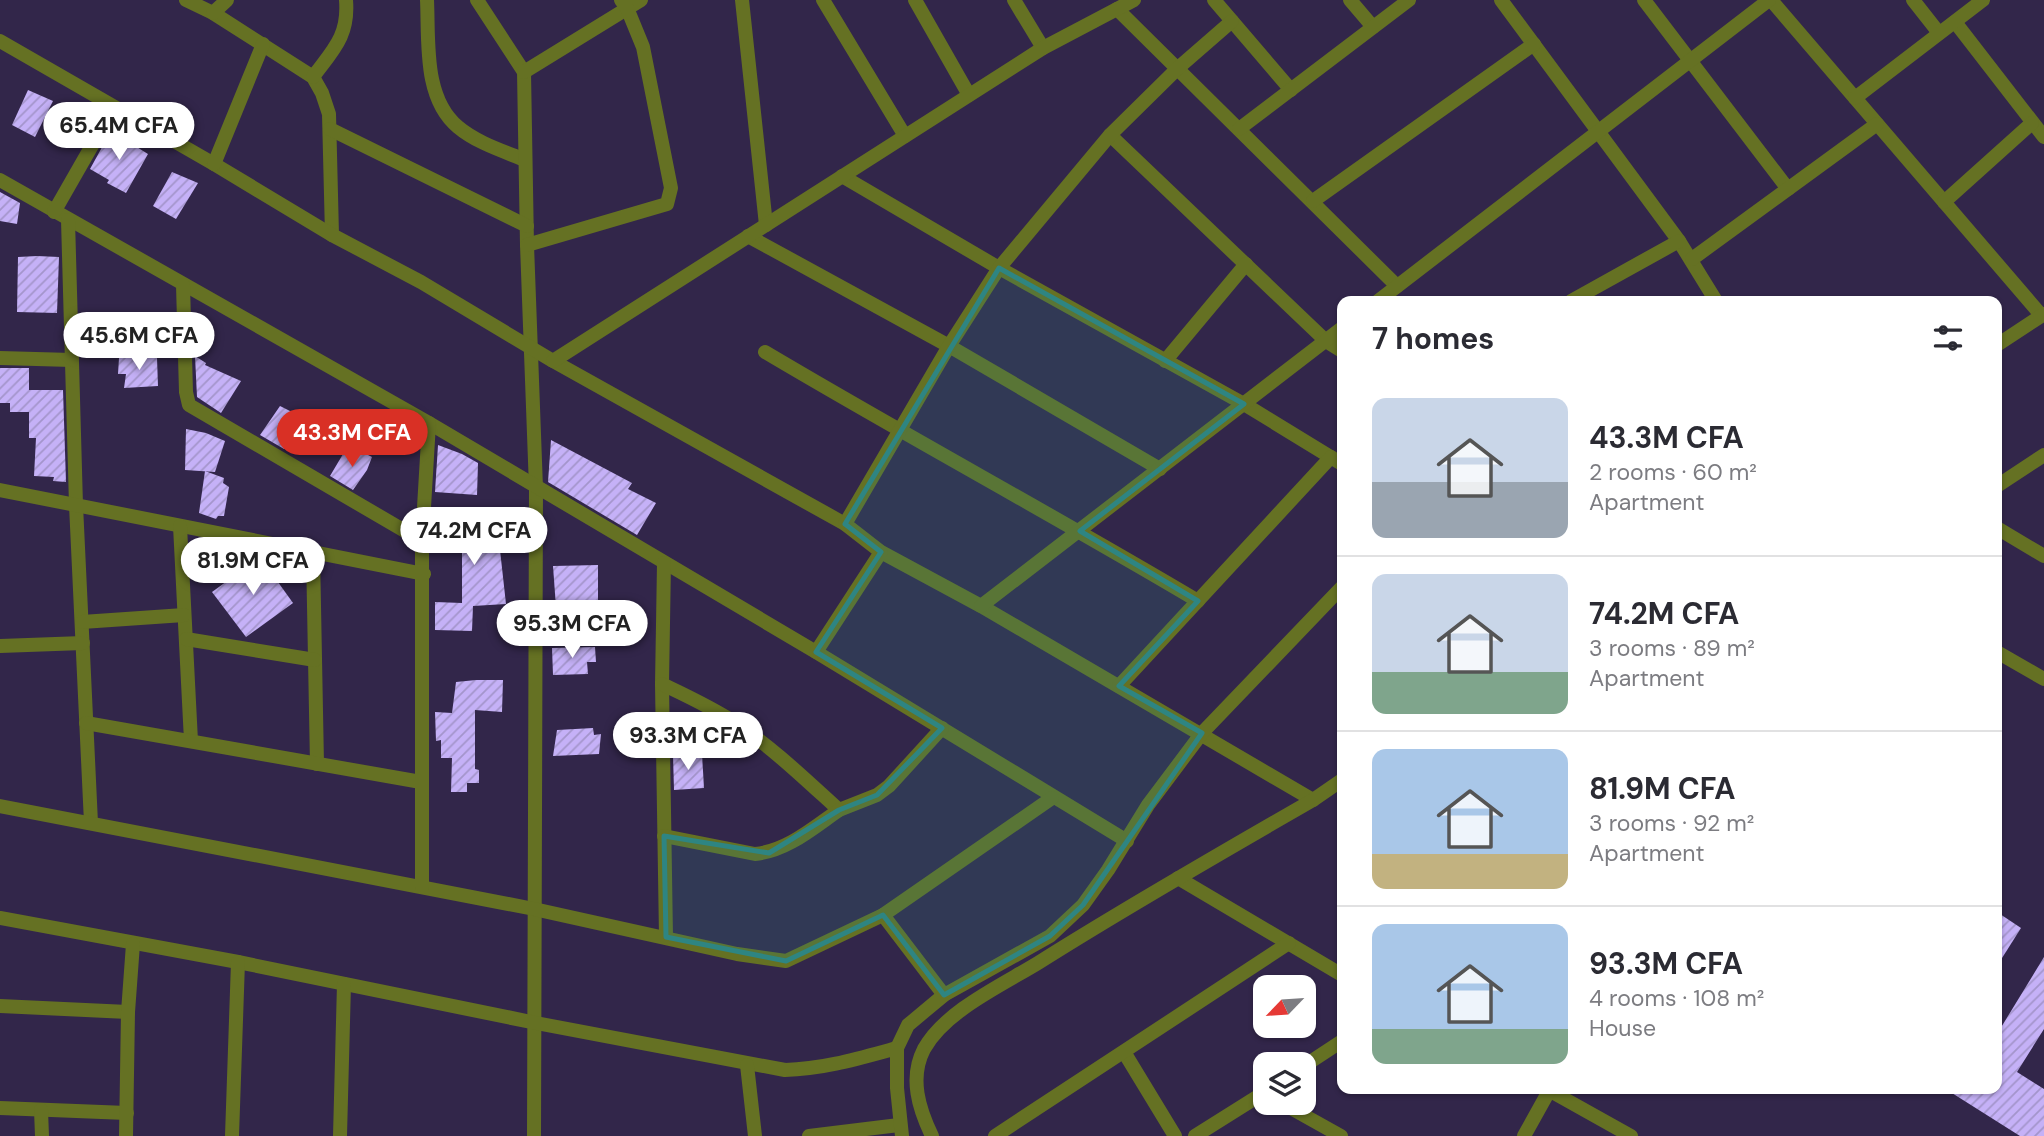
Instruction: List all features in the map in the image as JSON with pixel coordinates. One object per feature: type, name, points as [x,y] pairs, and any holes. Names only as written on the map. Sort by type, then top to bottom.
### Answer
[{"type":"street","points":[[186,0],[213,13],[313,77],[329,114],[332,235]]},
{"type":"street","points":[[213,13],[228,0]]},
{"type":"street","points":[[313,77],[341,40],[347,11],[346,0]]},
{"type":"street","points":[[427,0],[432,80],[446,115],[472,136],[525,160]]},
{"type":"street","points":[[477,0],[524,72],[536,488],[535,1135]]},
{"type":"street","points":[[524,72],[624,4],[641,0]]},
{"type":"street","points":[[742,0],[766,225]]},
{"type":"street","points":[[823,0],[905,136]]},
{"type":"street","points":[[915,0],[969,95]]},
{"type":"street","points":[[1014,0],[1043,48]]},
{"type":"street","points":[[553,361],[1043,48],[1133,0]]},
{"type":"street","points":[[1214,0],[1291,90]]},
{"type":"street","points":[[1350,0],[1373,27]]},
{"type":"street","points":[[1239,128],[1409,0]]},
{"type":"street","points":[[1501,0],[1692,259],[1713,296]]},
{"type":"street","points":[[1644,0],[1788,189]]},
{"type":"street","points":[[1384,296],[1770,0],[2043,315],[2002,342]]},
{"type":"street","points":[[1913,0],[1939,33]]},
{"type":"street","points":[[1855,98],[1983,0]]},
{"type":"street","points":[[527,244],[667,204],[671,188],[643,47],[624,4]]},
{"type":"street","points":[[1117,9],[1397,286]]},
{"type":"street","points":[[845,524],[948,346],[999,268],[1111,135],[1178,68],[1232,21]]},
{"type":"street","points":[[1955,22],[2044,137]]},
{"type":"street","points":[[0,41],[332,235],[421,282],[553,361],[845,524],[881,552],[981,606],[1313,800]]},
{"type":"street","points":[[214,164],[263,44]]},
{"type":"street","points":[[1313,201],[1534,44]]},
{"type":"street","points":[[54,212],[114,107]]},
{"type":"street","points":[[1944,202],[2032,123]]},
{"type":"street","points":[[1692,259],[1877,124]]},
{"type":"street","points":[[330,129],[527,226]]},
{"type":"street","points":[[1111,135],[1326,341],[1337,348]]},
{"type":"street","points":[[842,176],[999,268],[1244,404],[1336,460],[1119,686]]},
{"type":"street","points":[[0,180],[429,423],[816,652],[1052,798],[1127,841]]},
{"type":"street","points":[[68,220],[76,505],[91,823]]},
{"type":"street","points":[[748,236],[948,346],[1160,469]]},
{"type":"street","points":[[1581,296],[1679,241]]},
{"type":"street","points":[[1165,361],[1246,264]]},
{"type":"street","points":[[183,285],[186,392],[189,405],[212,421],[422,541]]},
{"type":"street","points":[[981,606],[1337,332]]},
{"type":"street","points":[[765,352],[1198,601]]},
{"type":"street","points":[[0,358],[72,360]]},
{"type":"street","points":[[422,887],[422,541],[429,423]]},
{"type":"street","points":[[2002,483],[2044,455]]},
{"type":"street","points":[[0,490],[424,574]]},
{"type":"street","points":[[180,526],[191,741]]},
{"type":"street","points":[[2002,531],[2044,556]]},
{"type":"street","points":[[816,652],[881,552]]},
{"type":"street","points":[[313,554],[317,764]]},
{"type":"street","points":[[664,563],[662,684],[666,937]]},
{"type":"street","points":[[809,1136],[901,1130],[897,1048],[908,1025],[944,995],[1050,936],[1083,905],[1127,841],[1148,804],[1202,733],[1337,592]]},
{"type":"street","points":[[82,622],[184,615]]},
{"type":"street","points":[[186,639],[315,660]]},
{"type":"street","points":[[0,646],[83,643]]},
{"type":"street","points":[[2002,655],[2044,679]]},
{"type":"street","points":[[662,684],[701,702],[736,724],[797,772],[839,810]]},
{"type":"street","points":[[86,723],[421,782]]},
{"type":"street","points":[[664,836],[755,854],[769,853],[786,846],[839,810],[889,786],[942,728]]},
{"type":"street","points":[[932,1136],[919,1106],[917,1071],[924,1050],[937,1031],[960,1011],[1337,783]]},
{"type":"street","points":[[0,806],[534,909],[737,954],[786,961],[883,915],[1052,798]]},
{"type":"street","points":[[1178,878],[1337,972]]},
{"type":"street","points":[[883,915],[944,995]]},
{"type":"street","points":[[0,918],[238,962],[747,1065],[808,1070],[897,1048]]},
{"type":"street","points":[[995,1136],[1289,943]]},
{"type":"street","points":[[126,1136],[128,1012],[133,944]]},
{"type":"street","points":[[232,1136],[238,962]]},
{"type":"street","points":[[340,1136],[344,984]]},
{"type":"street","points":[[0,1006],[128,1012]]},
{"type":"street","points":[[1316,1058],[1337,1044]]},
{"type":"street","points":[[1124,1052],[1175,1136]]},
{"type":"street","points":[[747,1065],[755,1136]]},
{"type":"street","points":[[1524,1136],[1545,1094]]},
{"type":"street","points":[[1554,1094],[1631,1136]]},
{"type":"street","points":[[1195,1136],[1253,1100]]},
{"type":"street","points":[[0,1108],[127,1113]]},
{"type":"street","points":[[41,1110],[42,1136]]},
{"type":"street","points":[[1303,1115],[1341,1136]]},
{"type":"highlighted area","points":[[999,268],[1244,404],[1080,531],[1198,601],[1119,686],[1202,733],[1083,905],[1050,936],[944,995],[883,915],[786,961],[666,937],[664,836],[769,853],[839,810],[877,795],[942,728],[816,652],[881,552],[845,524]]},
{"type":"building","points":[[28,90],[53,101],[35,137],[12,125]]},
{"type":"building","points":[[111,131],[148,154],[126,193],[107,183],[109,180],[90,169]]},
{"type":"building","points":[[172,172],[198,183],[176,219],[153,206]]},
{"type":"building","points":[[0,192],[20,203],[17,224],[0,221]]},
{"type":"building","points":[[18,257],[59,257],[57,313],[17,312]]},
{"type":"building","points":[[195,356],[206,363],[205,365],[241,381],[221,413],[197,397]]},
{"type":"building","points":[[119,358],[157,358],[158,386],[124,388],[126,374],[118,374]]},
{"type":"building","points":[[0,368],[29,368],[29,390],[63,390],[66,482],[53,481],[54,477],[34,476],[36,438],[29,438],[29,412],[10,412],[10,403],[0,403]]},
{"type":"building","points":[[280,406],[296,414],[293,420],[300,422],[284,449],[260,435]]},
{"type":"building","points":[[186,429],[225,441],[215,472],[185,470]]},
{"type":"building","points":[[551,440],[632,483],[628,489],[656,503],[637,535],[548,482]]},
{"type":"building","points":[[438,445],[478,463],[477,495],[435,492]]},
{"type":"building","points":[[354,448],[372,457],[367,470],[353,490],[330,476],[343,454],[351,457]]},
{"type":"building","points":[[205,471],[224,478],[223,483],[229,487],[224,516],[218,516],[216,519],[199,513]]},
{"type":"building","points":[[433,521],[517,521],[518,549],[500,550],[506,604],[473,606],[472,631],[435,630],[435,602],[462,603],[462,551],[432,549]]},
{"type":"building","points":[[260,557],[293,603],[246,637],[212,592]]},
{"type":"building","points":[[598,565],[598,620],[557,621],[553,566]]},
{"type":"building","points":[[595,647],[596,662],[587,662],[588,674],[553,675],[552,648]]},
{"type":"building","points":[[503,680],[502,712],[475,710],[475,769],[479,770],[479,783],[467,783],[467,792],[451,792],[452,758],[441,758],[441,740],[436,741],[435,712],[452,713],[456,682]]},
{"type":"building","points":[[593,728],[594,735],[601,734],[599,754],[553,756],[557,730]]},
{"type":"building","points":[[702,754],[704,788],[674,790],[673,755]]},
{"type":"building","points":[[2002,915],[2021,928],[2002,958]]},
{"type":"building","points":[[2044,957],[2044,1029],[2017,1072],[2044,1089],[2044,1136],[2020,1136],[1954,1094],[2002,1094],[2002,1026]]}]
